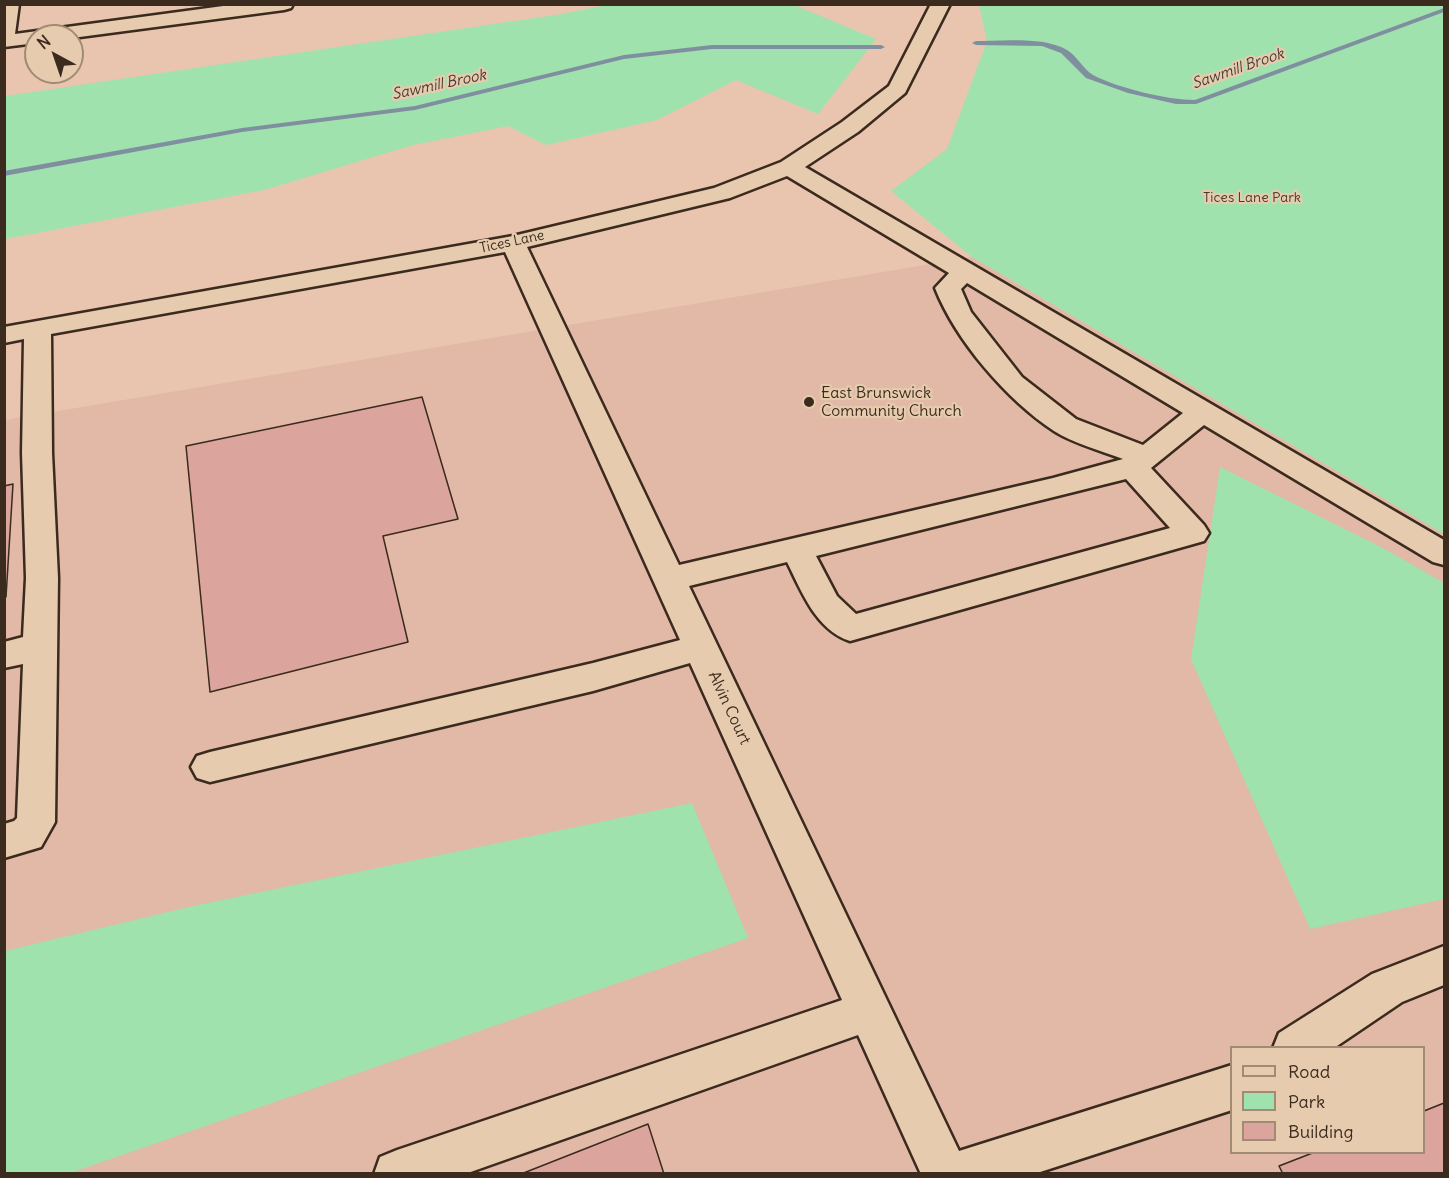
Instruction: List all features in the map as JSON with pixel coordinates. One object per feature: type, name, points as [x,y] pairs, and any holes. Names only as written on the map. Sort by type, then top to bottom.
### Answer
[{"type":"street","points":[[10,4],[4,42],[24,39]]},
{"type":"street","points":[[84,31],[284,4]]},
{"type":"street","name":"Tices Lane","points":[[4,335],[513,243],[722,193],[789,167],[850,127],[898,89],[942,4]]},
{"type":"street","points":[[789,167],[1444,554]]},
{"type":"street","name":"Alvin Court","points":[[513,243],[945,1173]]},
{"type":"street","points":[[796,549],[825,604],[850,628],[1193,533],[1139,462],[1066,426],[1012,383],[958,313],[948,288],[965,271]]},
{"type":"street","points":[[4,841],[27,835],[36,822],[42,578],[37,453],[38,329]]},
{"type":"street","points":[[669,579],[1053,488],[1139,462],[1175,436],[1203,411]]},
{"type":"street","points":[[4,655],[40,646]]},
{"type":"street","points":[[210,767],[582,680],[701,647]]},
{"type":"street","points":[[1297,1046],[1387,988],[1444,966]]},
{"type":"street","points":[[397,1173],[869,1011]]},
{"type":"street","points":[[960,1173],[1230,1088]]},
{"type":"shaded area","points":[[972,257],[1444,534],[1444,1173],[5,1174],[5,420]]},
{"type":"green space","points":[[610,4],[794,5],[876,39],[818,114],[736,80],[657,120],[546,145],[508,126],[413,145],[264,190],[5,239],[5,96],[562,14]]},
{"type":"green space","name":"Tices Lane Park","points":[[979,5],[1444,5],[1444,534],[972,257],[891,191],[947,149],[987,41]]},
{"type":"green space","points":[[1220,467],[1383,548],[1444,583],[1444,899],[1310,929],[1191,659]]},
{"type":"green space","points":[[692,803],[748,938],[70,1173],[5,1173],[5,951],[193,906]]},
{"type":"building","points":[[422,397],[458,519],[383,536],[408,642],[210,692],[186,446]]},
{"type":"building","points":[[13,484],[6,597],[4,597],[4,486]]},
{"type":"building","points":[[1444,1103],[1444,1174],[1283,1174],[1279,1166],[1310,1154],[1425,1154],[1425,1111]]},
{"type":"building","points":[[648,1124],[664,1174],[521,1174]]},
{"type":"waterway","name":"Sawmill Brook","points":[[976,43],[1043,44],[1064,51],[1089,76],[1131,91],[1176,102],[1196,102],[1444,10]]},
{"type":"waterway","name":"Sawmill Brook","points":[[4,174],[242,130],[415,108],[624,57],[712,47],[881,47]]},
{"type":"place","name":"East Brunswick Community Church","points":[[809,402]]}]
